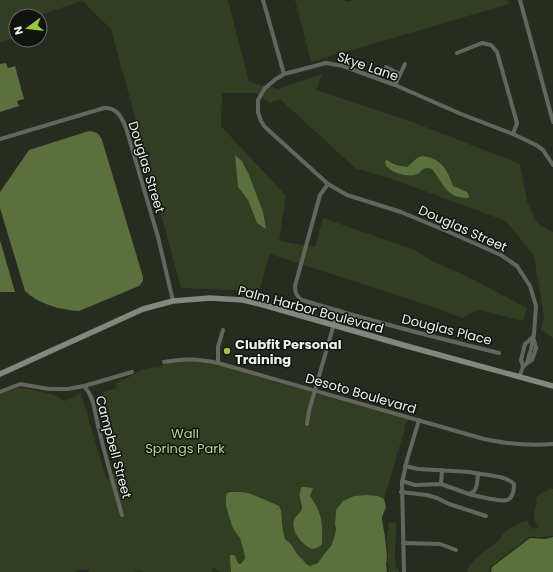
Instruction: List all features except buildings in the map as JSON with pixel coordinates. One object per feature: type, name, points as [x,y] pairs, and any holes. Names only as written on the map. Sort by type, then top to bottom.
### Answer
[{"type":"main road","name":"Palm Harbor Boulevard","points":[[0,374],[143,309],[173,301],[210,298],[243,300],[267,306],[553,386]]},
{"type":"street","points":[[263,0],[284,74]]},
{"type":"street","points":[[520,0],[553,122]]},
{"type":"street","points":[[457,53],[482,43],[491,45],[497,52],[517,123],[512,134]]},
{"type":"street","name":"Skye Lane","points":[[328,184],[265,127],[258,112],[258,100],[265,88],[276,79],[284,74],[326,63],[343,66],[512,134],[536,145],[543,150],[553,165]]},
{"type":"street","points":[[395,86],[405,64]]},
{"type":"street","points":[[386,67],[400,74]]},
{"type":"street","name":"Douglas Street","points":[[0,139],[104,108],[112,109],[119,114],[126,128],[158,237],[173,301]]},
{"type":"street","name":"Douglas Place","points":[[328,184],[320,195],[295,286],[295,290],[299,298],[420,333],[499,353]]},
{"type":"street","name":"Douglas Street","points":[[328,184],[347,194],[401,212],[449,232],[501,255],[517,266],[530,286],[536,306],[531,351],[527,363],[523,367],[519,377]]},
{"type":"street","points":[[307,424],[309,411],[316,391],[338,310]]},
{"type":"street","points":[[218,363],[218,347],[222,330]]},
{"type":"street","points":[[527,363],[532,360],[536,348],[533,337]]},
{"type":"street","name":"Douglas Street","points":[[523,367],[521,360],[525,344],[533,337]]},
{"type":"street","name":"Desoto Boulevard","points":[[164,362],[187,359],[218,363],[493,441],[525,445],[553,444]]},
{"type":"street","points":[[0,392],[20,384],[57,390],[84,386],[132,372]]},
{"type":"street","name":"Campbell Street","points":[[84,386],[91,397],[98,429],[122,515]]},
{"type":"street","points":[[404,572],[401,492],[402,481],[419,420]]},
{"type":"street","points":[[402,481],[415,485],[441,484],[469,494],[506,501],[511,497],[514,486],[512,482],[492,476],[470,472],[418,469],[405,466]]},
{"type":"street","points":[[441,484],[442,470]]},
{"type":"street","points":[[469,494],[476,490],[478,474]]},
{"type":"street","points":[[401,492],[432,496],[449,504],[486,516]]},
{"type":"street","points":[[403,543],[440,544],[456,550]]},
{"type":"green space","points":[[0,0],[228,0],[249,82],[278,89],[322,74],[316,90],[415,123],[520,164],[527,202],[537,223],[553,232],[553,338],[541,330],[544,317],[534,256],[506,221],[392,179],[355,168],[280,99],[270,103],[255,93],[222,93],[221,126],[286,196],[279,241],[315,247],[323,218],[415,250],[432,261],[462,274],[527,308],[523,321],[479,310],[462,318],[430,306],[270,254],[259,291],[181,288],[111,29],[82,1],[48,12],[48,8],[8,8],[8,40],[0,42]]},
{"type":"green space","points":[[295,0],[343,0],[350,2],[352,0],[508,0],[509,4],[311,62]]},
{"type":"green space","name":"Wall Springs Park","points":[[178,361],[196,361],[217,365],[313,392],[311,400],[314,401],[317,393],[408,419],[404,427],[405,428],[384,499],[362,495],[354,496],[335,516],[336,529],[331,546],[318,563],[310,566],[306,564],[287,542],[283,531],[282,513],[278,506],[257,496],[232,492],[227,493],[226,499],[232,526],[242,543],[245,554],[244,560],[240,564],[237,562],[235,556],[230,559],[231,572],[219,572],[213,567],[212,572],[90,572],[82,569],[74,572],[0,572],[0,394],[19,387],[52,394],[65,401],[81,393],[106,478],[123,469],[103,392],[117,388],[116,383],[142,370],[157,368],[164,364]]},
{"type":"green space","points":[[553,489],[553,536],[529,537],[491,566],[489,572],[467,572],[469,567],[479,555],[497,542],[504,533],[512,527],[527,521],[532,529],[539,527],[534,520],[534,512],[537,504],[536,498],[540,494]]},
{"type":"green space","points":[[389,522],[396,523],[395,563],[396,569],[399,569],[399,572],[389,572],[387,538]]},
{"type":"shaded area","points":[[6,63],[8,68],[15,66],[24,99],[17,101],[19,106],[0,112],[0,64]]},
{"type":"shaded area","points":[[89,131],[97,133],[102,140],[143,281],[139,286],[79,311],[50,306],[30,296],[25,291],[0,208],[0,192],[29,150]]},
{"type":"shaded area","points":[[235,155],[242,161],[249,175],[263,212],[266,229],[257,223],[248,200],[238,187]]},
{"type":"shaded area","points":[[422,156],[429,157],[439,162],[446,170],[453,186],[467,192],[469,196],[468,198],[450,193],[432,169],[426,168],[415,175],[407,175],[392,171],[388,168],[385,161],[387,160],[399,166],[407,167]]},
{"type":"shaded area","points":[[0,240],[15,292],[0,292]]},
{"type":"shaded area","points":[[302,487],[313,488],[310,496],[316,506],[321,520],[322,544],[313,549],[309,548],[302,542],[294,529],[293,524],[294,520],[302,509],[300,494]]},
{"type":"shaded area","points":[[227,493],[248,493],[279,506],[281,510],[285,539],[291,544],[306,564],[310,566],[318,563],[331,546],[336,529],[336,510],[343,501],[354,496],[366,495],[378,496],[384,499],[386,507],[382,520],[387,557],[387,572],[231,572],[230,555],[234,555],[240,564],[245,558],[240,538],[232,526],[226,506],[226,496]]},
{"type":"shaded area","points":[[553,537],[553,572],[491,572],[492,567],[530,538],[545,539]]},
{"type":"place","name":"Clubfit Personal Training","points":[[227,351]]}]
